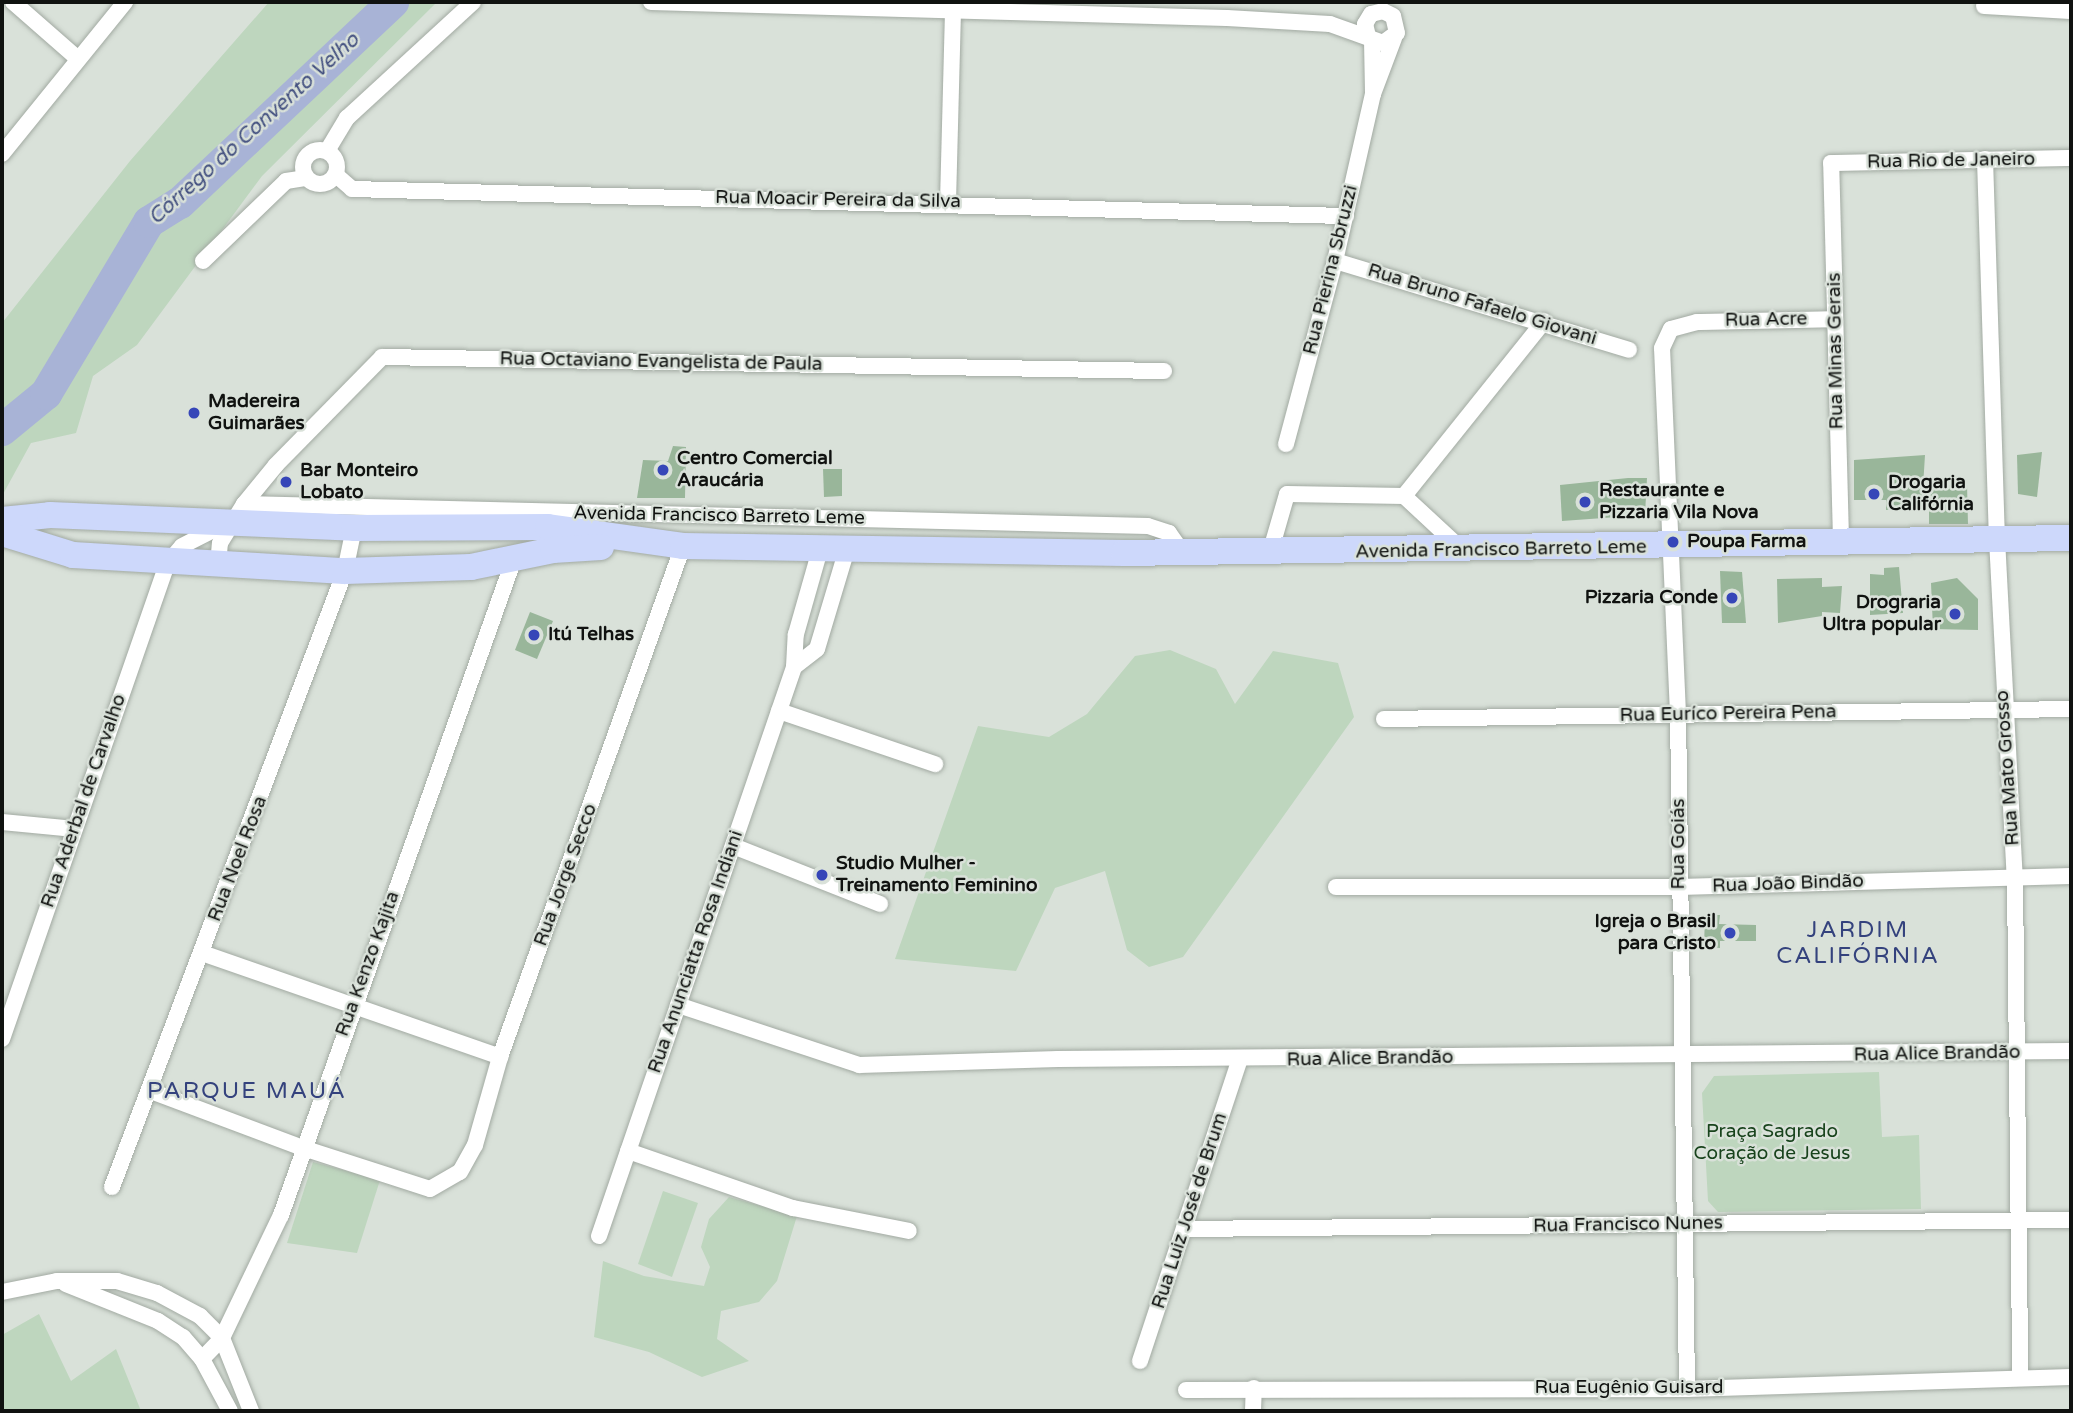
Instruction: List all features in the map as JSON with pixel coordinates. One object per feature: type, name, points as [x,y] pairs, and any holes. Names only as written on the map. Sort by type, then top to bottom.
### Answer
[{"type":"main road","name":"Avenida Francisco Barreto Leme","points":[[2,520],[50,515],[237,513],[354,528],[548,527],[641,544]]},
{"type":"main road","name":"Avenida Francisco Barreto Leme","points":[[2,533],[74,555],[167,564],[345,571],[471,567],[553,551],[641,544],[820,550],[1270,553],[1670,548],[1841,539],[2071,538]]},
{"type":"street","points":[[13,2],[77,58]]},
{"type":"street","points":[[2,154],[125,2]]},
{"type":"street","points":[[327,151],[347,118],[473,2]]},
{"type":"street","points":[[651,2],[953,14],[1227,10],[1329,24],[1383,43],[1394,38],[1398,27],[1390,7],[1377,11],[1367,19],[1329,24]]},
{"type":"street","points":[[1984,6],[2071,11]]},
{"type":"street","points":[[948,202],[953,14]]},
{"type":"street","points":[[1367,19],[1370,38]]},
{"type":"street","name":"Rua Pierina Sbruzzi","points":[[1370,38],[1373,94]]},
{"type":"street","name":"Rua Pierina Sbruzzi","points":[[1286,444],[1335,261],[1373,94],[1394,38]]},
{"type":"street","points":[[203,261],[286,181],[305,178],[321,185],[336,175],[337,166],[327,151],[318,149],[303,160],[305,178]]},
{"type":"street","name":"Rua Rio de Janeiro","points":[[1831,163],[2071,158]]},
{"type":"street","name":"Rua Mato Grosso","points":[[1985,159],[2004,711],[2015,877],[2020,1376]]},
{"type":"street","name":"Rua Minas Gerais","points":[[1831,163],[1841,539]]},
{"type":"street","name":"Rua Moacir Pereira da Silva","points":[[336,175],[352,189],[948,202],[1346,216]]},
{"type":"street","name":"Rua Bruno Fafaelo Giovani","points":[[1335,261],[1544,321],[1629,350]]},
{"type":"street","name":"Rua Acre","points":[[1697,322],[1835,319]]},
{"type":"street","points":[[1404,496],[1544,321]]},
{"type":"street","name":"Rua Goiás","points":[[1687,1389],[1678,714],[1662,348],[1671,329],[1697,322]]},
{"type":"street","name":"Rua Octaviano Evangelista de Paula","points":[[237,513],[276,465],[382,357],[1164,371]]},
{"type":"street","points":[[1270,553],[1287,494],[1404,496],[1461,550]]},
{"type":"street","points":[[167,564],[198,535],[237,513]]},
{"type":"street","points":[[218,565],[220,543],[237,513]]},
{"type":"street","name":"Avenida Francisco Barreto Leme","points":[[237,513],[1148,526],[1169,533],[1183,553]]},
{"type":"street","name":"Rua Noel Rosa","points":[[112,1187],[151,1091],[345,571],[354,528]]},
{"type":"street","name":"Rua Jorge Secco","points":[[303,1148],[430,1189],[460,1172],[470,1154],[500,1057],[683,546]]},
{"type":"street","name":"Rua Anunciatta Rosa Indiani","points":[[794,667],[817,649],[847,549]]},
{"type":"street","name":"Rua Anunciatta Rosa Indiani","points":[[599,1236],[794,667],[796,634],[820,550]]},
{"type":"street","name":"Rua Kenzo Kajita","points":[[202,1359],[222,1338],[281,1214],[514,559]]},
{"type":"street","name":"Rua Aderbal de Carvalho","points":[[2,1039],[167,564]]},
{"type":"street","name":"Rua Euríco Pereira Pena","points":[[1384,719],[2071,709]]},
{"type":"street","points":[[779,711],[935,764]]},
{"type":"street","points":[[2,822],[75,829]]},
{"type":"street","points":[[733,846],[880,904]]},
{"type":"street","name":"Rua João Bindão","points":[[1336,887],[1679,887],[2071,876]]},
{"type":"street","points":[[202,953],[500,1057]]},
{"type":"street","name":"Rua Alice Brandão","points":[[678,1005],[859,1065],[1058,1059],[1239,1061],[2071,1051]]},
{"type":"street","name":"Rua Luiz José de Brum","points":[[1140,1361],[1239,1061]]},
{"type":"street","points":[[151,1091],[303,1148]]},
{"type":"street","points":[[628,1151],[793,1208],[909,1231]]},
{"type":"street","name":"Rua Francisco Nunes","points":[[1184,1229],[2071,1220]]},
{"type":"street","points":[[57,1280],[158,1321],[183,1337],[202,1359],[230,1411]]},
{"type":"street","points":[[2,1292],[57,1280],[117,1281],[157,1293],[200,1316],[222,1338],[251,1411]]},
{"type":"street","name":"Rua Eugênio Guisard","points":[[1186,1390],[1687,1389],[2020,1376],[2071,1377]]},
{"type":"street","points":[[1253,1411],[1254,1388]]},
{"type":"green space","points":[[269,2],[437,2],[262,176],[137,345],[93,376],[76,433],[31,443],[2,496],[2,323],[130,161]]},
{"type":"green space","points":[[1170,650],[1216,669],[1235,704],[1273,651],[1338,663],[1354,717],[1183,957],[1149,967],[1127,950],[1105,871],[1055,888],[1016,971],[895,959],[978,726],[1049,737],[1087,714],[1135,656]]},
{"type":"green space","name":"Praça Sagrado Coração de Jesus","points":[[1879,1072],[1882,1137],[1919,1135],[1921,1209],[1718,1212],[1708,1201],[1702,1093],[1714,1076]]},
{"type":"green space","points":[[313,1162],[380,1180],[357,1253],[287,1243]]},
{"type":"green space","points":[[663,1191],[698,1203],[672,1277],[638,1264]]},
{"type":"green space","points":[[729,1197],[797,1216],[777,1281],[759,1302],[721,1311],[717,1339],[749,1361],[702,1377],[649,1352],[594,1337],[603,1261],[644,1276],[704,1286],[710,1267],[701,1247],[709,1219]]},
{"type":"green space","points":[[39,1314],[71,1381],[116,1349],[141,1411],[2,1411],[2,1335]]},
{"type":"building","name":"Centro Comercial Araucária","points":[[673,446],[686,447],[685,498],[637,498],[643,460],[668,461]]},
{"type":"building","points":[[2042,452],[2037,497],[2018,494],[2017,455]]},
{"type":"building","points":[[1925,455],[1923,487],[1967,484],[1968,524],[1929,524],[1929,504],[1886,510],[1886,500],[1854,500],[1854,460]]},
{"type":"building","points":[[823,469],[842,469],[842,496],[824,497]]},
{"type":"building","points":[[1647,478],[1645,515],[1562,521],[1560,485]]},
{"type":"building","points":[[1899,567],[1903,613],[1870,615],[1870,574],[1884,575],[1884,568]]},
{"type":"building","name":"Pizzaria Conde","points":[[1720,571],[1742,572],[1746,623],[1722,623]]},
{"type":"building","points":[[1822,578],[1822,587],[1842,586],[1840,613],[1822,612],[1822,616],[1778,623],[1777,579]]},
{"type":"building","name":"Drograria Ultra popular","points":[[1957,578],[1978,599],[1978,630],[1933,629],[1931,583]]},
{"type":"building","name":"Itú Telhas","points":[[530,612],[553,621],[537,659],[515,650]]},
{"type":"building","name":"Igreja o Brasil para Cristo","points":[[1705,915],[1720,915],[1719,924],[1756,925],[1756,941],[1720,941],[1720,948],[1704,947]]},
{"type":"waterway","name":"Córrego do Convento Velho","points":[[2,430],[46,394],[149,222],[180,203],[393,2]]},
{"type":"place","name":"Madereira Guimarães","points":[[194,413]]},
{"type":"place","name":"Centro Comercial Araucária","points":[[663,470]]},
{"type":"place","name":"Bar Monteiro Lobato","points":[[286,482]]},
{"type":"place","name":"Drogaria Califórnia","points":[[1874,494]]},
{"type":"place","name":"Restaurante e Pizzaria Vila Nova","points":[[1585,502]]},
{"type":"place","name":"Poupa Farma","points":[[1673,542]]},
{"type":"place","name":"Pizzaria Conde","points":[[1732,598]]},
{"type":"place","name":"Drograria Ultra popular","points":[[1955,614]]},
{"type":"place","name":"Itú Telhas","points":[[534,635]]},
{"type":"place","name":"Studio Mulher - Treinamento Feminino","points":[[822,875]]},
{"type":"place","name":"Igreja o Brasil para Cristo","points":[[1730,933]]},
{"type":"district","name":"JARDIM CALIFÓRNIA","points":[[1858,943]]},
{"type":"district","name":"PARQUE MAUÁ","points":[[247,1091]]}]
